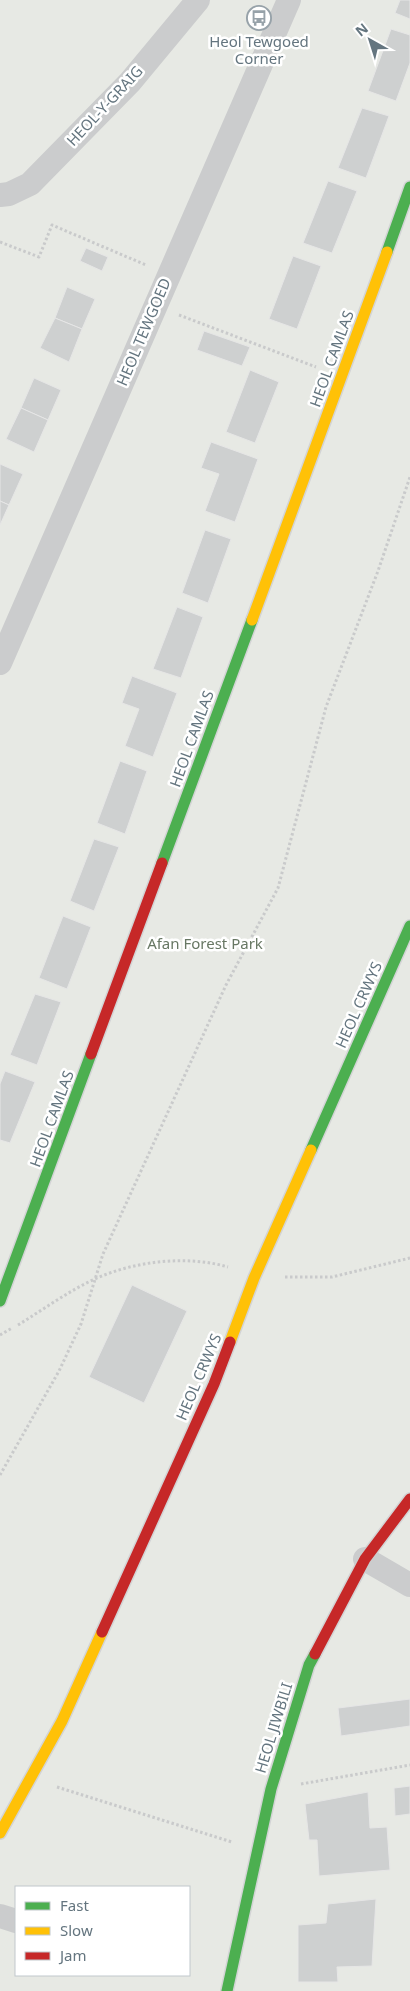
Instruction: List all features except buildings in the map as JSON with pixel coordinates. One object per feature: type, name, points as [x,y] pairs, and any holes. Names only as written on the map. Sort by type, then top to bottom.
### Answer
[{"type":"street","name":"HEOL-Y-GRAIG","points":[[0,195],[9,194],[30,184],[130,82],[198,0]]},
{"type":"street","name":"HEOL TEWGOED","points":[[0,664],[289,0]]},
{"type":"street","name":"HEOL CAMLAS","points":[[0,1301],[342,378],[410,186]]},
{"type":"street","name":"HEOL CRWYS","points":[[0,1833],[62,1721],[206,1402],[254,1278],[410,926]]},
{"type":"street","name":"HEOL JIWBILI","points":[[228,1991],[271,1789],[309,1665],[365,1559],[410,1499]]},
{"type":"street","points":[[365,1559],[410,1585]]},
{"type":"street","points":[[0,1916],[15,1921]]},
{"type":"path","points":[[0,242],[39,257],[52,225],[169,274]]},
{"type":"path","points":[[156,306],[342,378]]},
{"type":"path","points":[[0,1475],[59,1371],[81,1324],[103,1254],[226,985],[278,888],[326,707],[378,571],[410,477]]},
{"type":"path","points":[[0,1335],[97,1278],[137,1265],[187,1260],[226,1266],[254,1278],[332,1277],[410,1258]]},
{"type":"path","points":[[271,1789],[410,1766]]},
{"type":"path","points":[[30,1778],[258,1850]]},
{"type":"green space","name":"Afan Forest Park","points":[[0,0],[410,0],[410,1991],[0,1991]]},
{"type":"traffic: fast","points":[[387,252],[410,187]]},
{"type":"traffic: fast","points":[[162,863],[252,620]]},
{"type":"traffic: fast","points":[[311,1150],[410,926]]},
{"type":"traffic: fast","points":[[0,1301],[91,1054]]},
{"type":"traffic: fast","points":[[227,1991],[271,1789],[309,1665],[315,1654]]},
{"type":"traffic: slow","points":[[252,620],[387,252]]},
{"type":"traffic: slow","points":[[230,1342],[254,1278],[311,1150]]},
{"type":"traffic: slow","points":[[0,1833],[62,1721],[102,1632]]},
{"type":"traffic: jam","points":[[91,1054],[162,863]]},
{"type":"traffic: jam","points":[[102,1632],[214,1384],[230,1342]]},
{"type":"traffic: jam","points":[[315,1654],[365,1559],[410,1499]]},
{"type":"place","name":"Heol Tewgoed Corner","points":[[259,18]]}]
